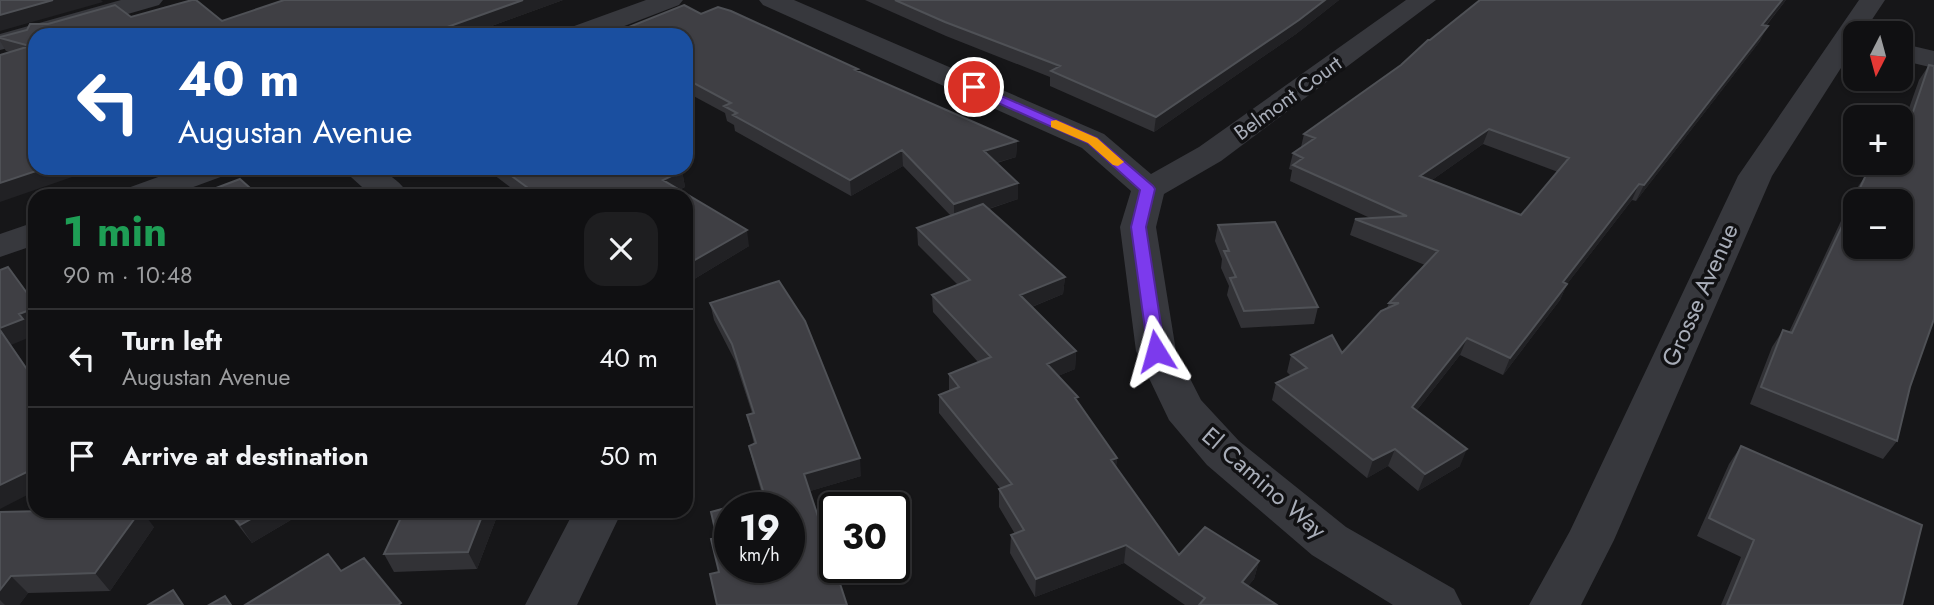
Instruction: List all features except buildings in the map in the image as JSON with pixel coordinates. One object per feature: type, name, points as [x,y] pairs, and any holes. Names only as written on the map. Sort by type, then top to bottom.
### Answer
[{"type":"street","points":[[50,28],[150,0]]},
{"type":"street","points":[[595,28],[670,0]]},
{"type":"street","points":[[772,0],[1093,141],[1148,189]]},
{"type":"street","name":"Belmont Court","points":[[1148,189],[1210,154],[1423,0]]},
{"type":"street","name":"Grosse Avenue","points":[[1861,21],[1872,0]]},
{"type":"street","points":[[0,42],[28,34]]},
{"type":"street","name":"Grosse Avenue","points":[[1555,605],[1590,540],[1755,176],[1843,51]]},
{"type":"street","points":[[1913,54],[1934,60]]},
{"type":"street","points":[[156,189],[195,175]]},
{"type":"street","points":[[366,175],[384,189]]},
{"type":"street","name":"El Camino Way","points":[[1148,189],[1138,227],[1156,351],[1184,409],[1223,453],[1329,541],[1436,605]]},
{"type":"street","points":[[0,246],[28,236]]},
{"type":"street","points":[[551,605],[594,518]]},
{"type":"slow traffic","points":[[1056,124],[1093,141],[1118,162]]},
{"type":"route","points":[[974,87],[1093,141],[1148,189],[1138,227],[1156,351]]}]
